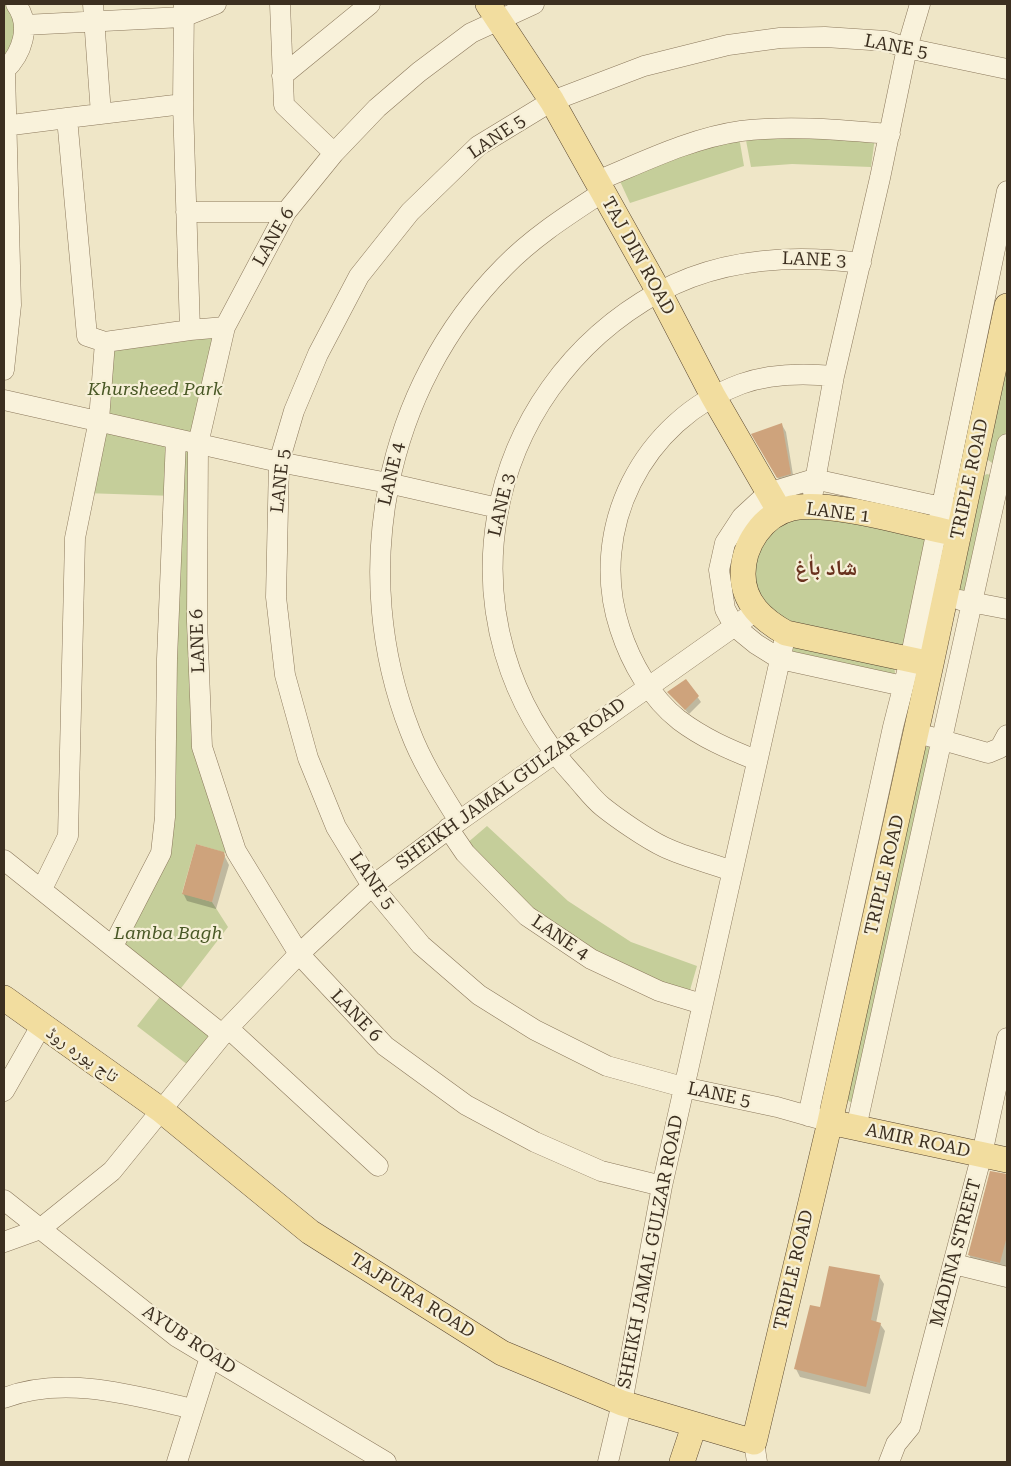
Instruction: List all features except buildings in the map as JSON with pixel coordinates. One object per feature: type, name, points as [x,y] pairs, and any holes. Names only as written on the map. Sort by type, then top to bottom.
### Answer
[{"type":"main road","name":"TAJ DIN ROAD","points":[[493,11],[552,101],[658,292],[713,396],[774,503]]},
{"type":"main road","name":"TRIPLE ROAD","points":[[756,1452],[818,1119],[921,662],[945,598],[950,521],[974,461],[1007,306]]},
{"type":"main road","name":"LANE 1","points":[[921,662],[786,633],[768,623],[756,611],[748,596],[743,581],[743,562],[748,547],[774,503],[791,508],[812,507],[950,521]]},
{"type":"main road","name":"تاج پورہ روڈ","points":[[4,998],[161,1110]]},
{"type":"main road","name":"TAJPURA ROAD","points":[[161,1110],[310,1232],[502,1353],[622,1403],[694,1426],[756,1452]]},
{"type":"main road","name":"AMIR ROAD","points":[[818,1119],[1007,1160]]},
{"type":"main road","points":[[682,1462],[694,1426]]},
{"type":"street","points":[[4,370],[11,305],[4,71],[16,58],[23,42],[24,25],[16,4]]},
{"type":"street","points":[[24,25],[94,13],[184,10],[216,4]]},
{"type":"street","points":[[280,4],[284,105],[334,153]]},
{"type":"street","points":[[282,76],[370,4]]},
{"type":"street","name":"LANE 6","points":[[534,4],[493,11],[471,33],[419,72],[377,108],[334,153],[286,212],[225,327],[198,444],[197,621],[202,747],[236,851],[299,954],[385,1046],[466,1105],[535,1142],[601,1171],[662,1186]]},
{"type":"street","points":[[812,507],[814,479],[834,376],[890,134],[907,48],[920,4]]},
{"type":"street","points":[[184,10],[183,104],[190,330]]},
{"type":"street","points":[[94,13],[101,114]]},
{"type":"street","name":"LANE 5","points":[[818,1119],[683,1087],[607,1066],[535,1030],[479,995],[421,945],[372,886],[336,827],[308,758],[285,675],[276,597],[279,462],[294,411],[318,354],[359,276],[410,212],[478,146],[552,101],[644,66],[728,44],[780,38],[825,37],[886,41],[907,48],[1007,69]]},
{"type":"street","points":[[5,126],[183,104]]},
{"type":"street","points":[[67,118],[87,336],[105,342],[225,327]]},
{"type":"street","name":"LANE 4","points":[[702,1004],[659,991],[591,959],[527,916],[465,853],[410,732],[394,684],[383,634],[379,584],[380,533],[388,483],[405,423],[430,366],[463,314],[504,266],[600,187],[680,146],[741,131],[824,128],[890,134]]},
{"type":"street","points":[[1007,191],[950,521],[921,662],[903,686],[905,730],[988,753],[1000,748],[1007,735]]},
{"type":"street","points":[[186,212],[286,212]]},
{"type":"street","name":"LANE 3","points":[[732,872],[664,847],[603,807],[553,754],[516,690],[504,655],[498,628],[492,582],[493,545],[498,508],[519,442],[554,382],[601,331],[658,292],[697,275],[737,264],[763,260],[820,257],[861,263]]},
{"type":"street","points":[[42,889],[68,836],[75,538],[99,420],[105,342]]},
{"type":"street","points":[[756,760],[707,739],[678,719],[648,686],[626,650],[613,610],[609,568],[614,526],[628,486],[650,450],[678,420],[713,396],[742,384],[772,376],[803,373],[834,376]]},
{"type":"street","points":[[4,400],[279,462],[388,483],[498,508]]},
{"type":"street","points":[[114,946],[161,853],[176,439]]},
{"type":"street","points":[[856,1128],[940,739],[1005,468],[1007,444]]},
{"type":"street","points":[[974,461],[1005,468]]},
{"type":"street","points":[[903,686],[780,659],[756,644],[734,626],[725,609],[719,570],[725,543],[742,517],[774,503],[814,479],[950,521]]},
{"type":"street","points":[[945,598],[1007,609]]},
{"type":"street","name":"SHEIKH JAMAL GULZAR ROAD","points":[[4,1242],[40,1229],[112,1171],[225,1032],[299,954],[372,886],[453,824],[756,611]]},
{"type":"street","name":"SHEIKH JAMAL GULZAR ROAD","points":[[608,1462],[622,1403],[662,1186],[683,1087],[786,633]]},
{"type":"street","points":[[921,662],[956,670]]},
{"type":"street","points":[[4,860],[225,1032],[378,1166]]},
{"type":"street","points":[[4,1091],[41,1026]]},
{"type":"street","name":"MADINA STREET","points":[[888,1462],[896,1444],[910,1427],[982,1154],[1007,1038]]},
{"type":"street","name":"AYUB ROAD","points":[[4,1200],[177,1337],[386,1462]]},
{"type":"street","points":[[954,1264],[1007,1276]]},
{"type":"street","points":[[177,1462],[210,1357]]},
{"type":"street","points":[[4,1398],[21,1392],[58,1388],[119,1392],[193,1409]]},
{"type":"green space","points":[[4,4],[16,4],[24,25],[4,71]]},
{"type":"green space","points":[[745,135],[875,137],[871,167],[792,164],[751,167]]},
{"type":"green space","points":[[739,137],[744,166],[630,203],[618,177]]},
{"type":"green space","points":[[225,327],[198,444],[202,747],[226,853],[196,844],[182,893],[212,902],[228,927],[175,996],[217,1029],[188,1065],[137,1026],[166,989],[113,946],[161,853],[174,496],[84,493],[105,342]]},
{"type":"green space","points":[[1007,359],[1007,427],[1000,459],[992,463],[987,459]]},
{"type":"green space","points":[[990,475],[969,596],[958,593],[983,476]]},
{"type":"green space","points":[[796,512],[931,538],[908,654],[797,628],[758,598],[753,557],[758,542]]},
{"type":"green space","points":[[791,644],[894,668],[895,672],[894,675],[792,652]]},
{"type":"green space","points":[[931,745],[852,1103],[847,1100],[848,1092],[925,750],[927,746]]},
{"type":"green space","points":[[487,826],[568,901],[631,942],[697,966],[688,997],[606,962],[531,916],[466,844]]},
{"type":"district","name":"شاد باٰغ","points":[[826,569]]},
{"type":"park label","name":"Khursheed Park","points":[[155,390]]},
{"type":"park label","name":"Lamba Bagh","points":[[168,934]]}]
